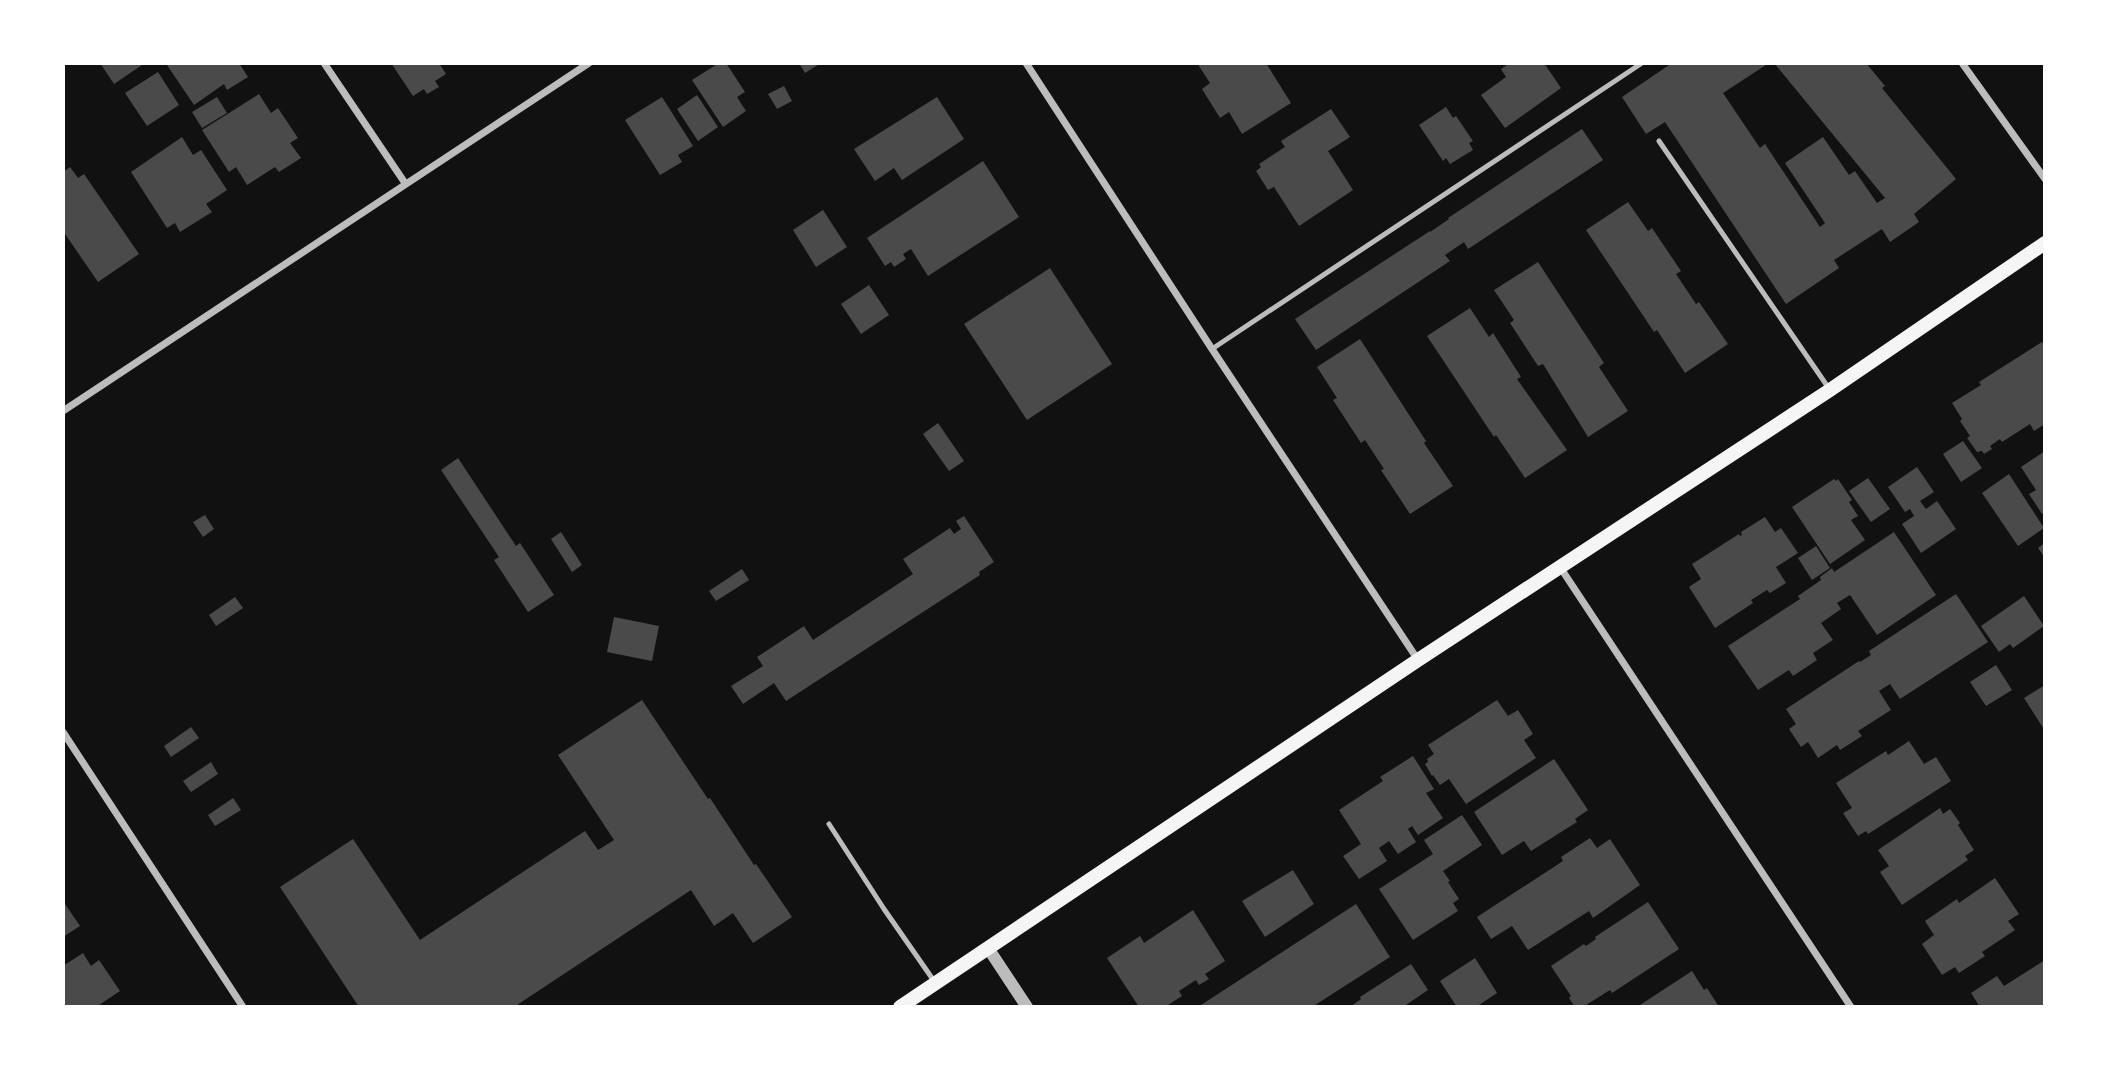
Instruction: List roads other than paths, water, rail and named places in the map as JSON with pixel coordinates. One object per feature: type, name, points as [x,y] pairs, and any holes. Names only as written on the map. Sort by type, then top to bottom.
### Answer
[{"type":"main road","points":[[900,1007],[1418,660],[1830,390],[2045,243]]},
{"type":"street","points":[[324,63],[405,183]]},
{"type":"street","points":[[63,411],[589,63]]},
{"type":"street","points":[[1026,63],[1418,660]]},
{"type":"street","points":[[1962,63],[2045,179]]},
{"type":"street","points":[[1560,566],[1851,1007]]},
{"type":"street","points":[[63,732],[243,1007]]},
{"type":"street","points":[[988,948],[1027,1007]]},
{"type":"lane","points":[[1212,349],[1642,63]]},
{"type":"lane","points":[[1660,141],[1830,390]]},
{"type":"lane","points":[[829,824],[936,983]]}]
